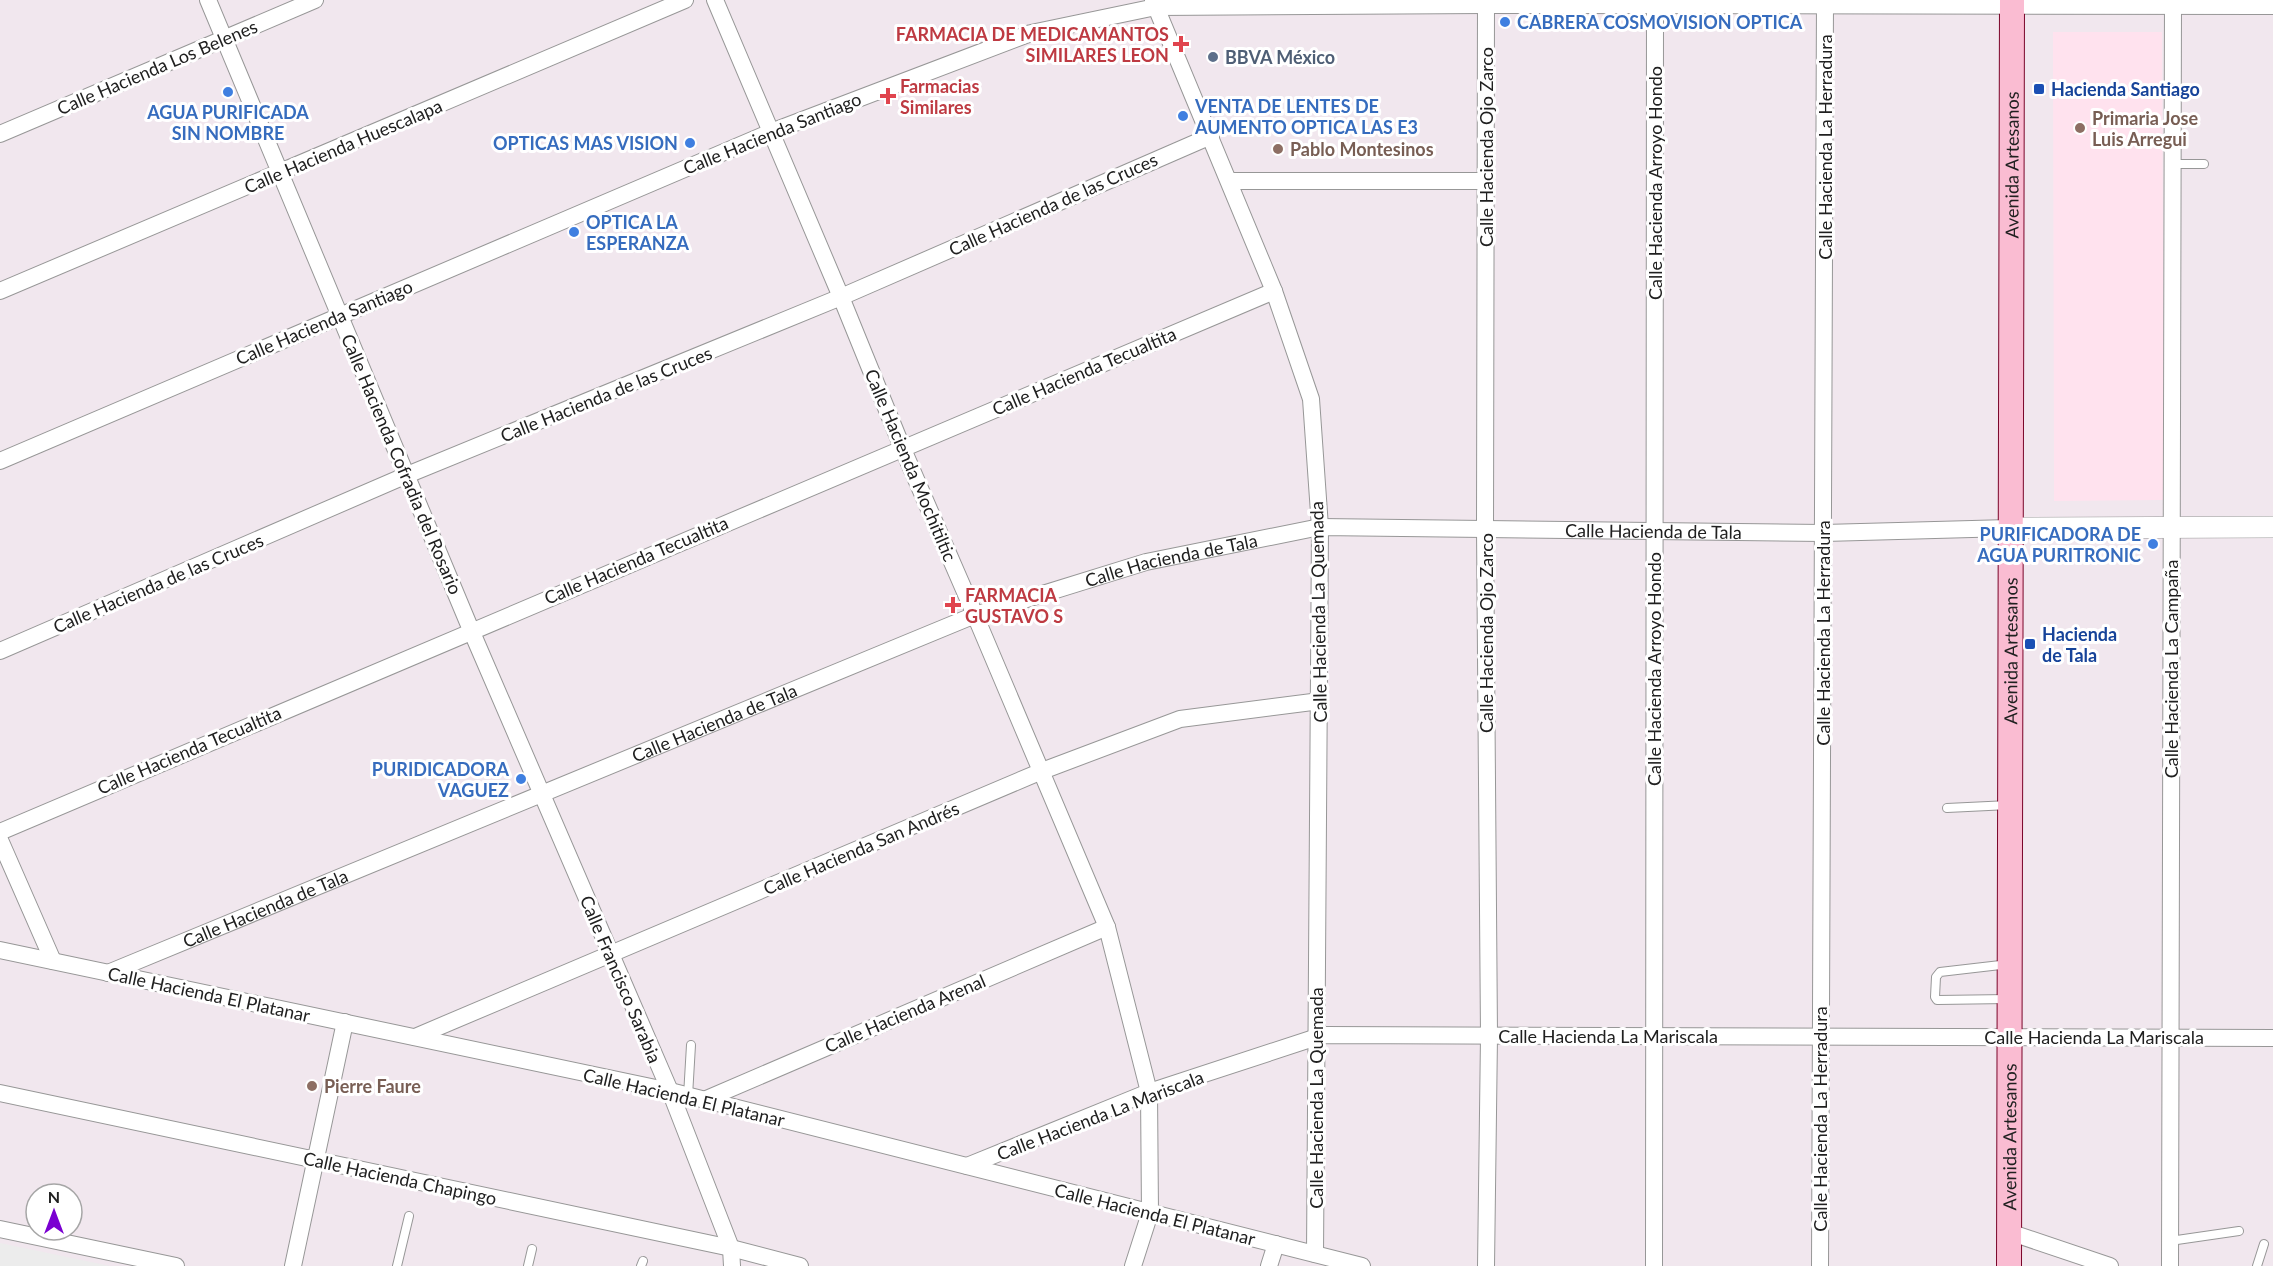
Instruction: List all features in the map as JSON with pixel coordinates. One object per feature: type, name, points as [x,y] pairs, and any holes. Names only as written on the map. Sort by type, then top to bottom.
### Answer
[{"type":"main road","name":"Avenida Artesanos","points":[[2009,1266],[2012,3]]},
{"type":"street","name":"Calle Hacienda Cofradia del Rosario","points":[[208,0],[471,630],[543,794]]},
{"type":"street","name":"Calle Hacienda Los Belenes","points":[[0,134],[315,0]]},
{"type":"street","name":"Calle Hacienda Huescalapa","points":[[0,291],[685,0]]},
{"type":"street","name":"Calle Hacienda Mochitiltic","points":[[715,0],[902,447],[1107,927],[1149,1092],[1150,1213],[1133,1266]]},
{"type":"street","name":"Calle Hacienda Ojo Zarco","points":[[1486,2],[1485,528],[1489,1036],[1486,1266]]},
{"type":"street","name":"Calle Hacienda Santiago","points":[[0,461],[771,132],[1031,33],[1155,4],[1655,2],[2173,3],[2273,6]]},
{"type":"street","name":"Calle Hacienda Arroyo Hondo","points":[[1654,1266],[1655,2]]},
{"type":"street","name":"Calle Hacienda La Herradura","points":[[1820,1266],[1825,3]]},
{"type":"street","name":"Calle Hacienda La Campaña","points":[[2170,1266],[2173,3]]},
{"type":"street","name":"Calle Hacienda La Quemada","points":[[1155,4],[1274,291],[1311,399],[1320,527],[1315,1254]]},
{"type":"street","name":"Calle Hacienda de las Cruces","points":[[0,651],[407,476],[841,297],[1211,136]]},
{"type":"street","points":[[1230,182],[1486,182]]},
{"type":"street","name":"Calle Hacienda Tecualtita","points":[[0,831],[1274,291]]},
{"type":"street","name":"Calle Hacienda de Tala","points":[[108,973],[975,615],[1146,562],[1320,527],[1824,533],[2009,528],[2273,527]]},
{"type":"street","name":"Calle Hacienda San Andrés","points":[[415,1037],[1042,771],[1180,719],[1320,701]]},
{"type":"street","name":"Calle Francisco Sarabia","points":[[543,794],[670,1091],[731,1248],[732,1266]]},
{"type":"street","points":[[0,840],[53,961]]},
{"type":"street","name":"Calle Hacienda Arenal","points":[[696,1098],[1107,927]]},
{"type":"street","name":"Calle Hacienda El Platanar","points":[[0,950],[670,1091],[1362,1266]]},
{"type":"street","points":[[293,1266],[345,1022]]},
{"type":"street","name":"Calle Hacienda La Mariscala","points":[[968,1166],[1149,1092],[1323,1035],[2273,1038]]},
{"type":"street","name":"Calle Hacienda Chapingo","points":[[0,1093],[731,1248],[777,1263],[800,1266]]},
{"type":"street","points":[[0,1229],[134,1262],[176,1266]]},
{"type":"street","points":[[2009,1232],[2110,1266]]},
{"type":"street","points":[[1269,1266],[1276,1244]]},
{"type":"lane","points":[[2173,164],[2204,164]]},
{"type":"lane","points":[[1947,808],[2009,805]]},
{"type":"lane","points":[[2009,964],[1940,972],[1936,977],[1935,997],[1937,999],[2009,999]]},
{"type":"lane","points":[[691,1045],[696,1098]]},
{"type":"lane","points":[[397,1266],[409,1216]]},
{"type":"lane","points":[[2170,1241],[2239,1231]]},
{"type":"lane","points":[[2258,1266],[2264,1244]]},
{"type":"lane","points":[[528,1266],[532,1249]]},
{"type":"shaded area","points":[[2053,32],[2162,32],[2164,500],[2054,501]]},
{"type":"shaded area","points":[[0,1243],[110,1266],[0,1266]]},
{"type":"place","name":"CABRERA COSMOVISION OPTICA","points":[[1505,22]]},
{"type":"place","name":"FARMACIA DE MEDICAMANTOS SIMILARES LEON","points":[[1181,44]]},
{"type":"place","name":"BBVA México","points":[[1213,57]]},
{"type":"place","name":"Hacienda Santiago","points":[[2039,89]]},
{"type":"place","name":"AGUA PURIFICADA SIN NOMBRE","points":[[228,92]]},
{"type":"place","name":"Farmacias Similares","points":[[888,96]]},
{"type":"place","name":"VENTA DE LENTES DE AUMENTO OPTICA LAS E3","points":[[1183,116]]},
{"type":"place","name":"Primaria Jose Luis Arregui","points":[[2080,128]]},
{"type":"place","name":"OPTICAS MAS VISION","points":[[690,143]]},
{"type":"place","name":"Pablo Montesinos","points":[[1278,149]]},
{"type":"place","name":"OPTICA LA ESPERANZA","points":[[574,232]]},
{"type":"place","name":"PURIFICADORA DE AGUA PURITRONIC","points":[[2153,544]]},
{"type":"place","name":"FARMACIA GUSTAVO S","points":[[953,605]]},
{"type":"place","name":"Hacienda de Tala","points":[[2030,644]]},
{"type":"place","name":"PURIDICADORA VAGUEZ","points":[[521,779]]},
{"type":"place","name":"Pierre Faure","points":[[312,1086]]}]
